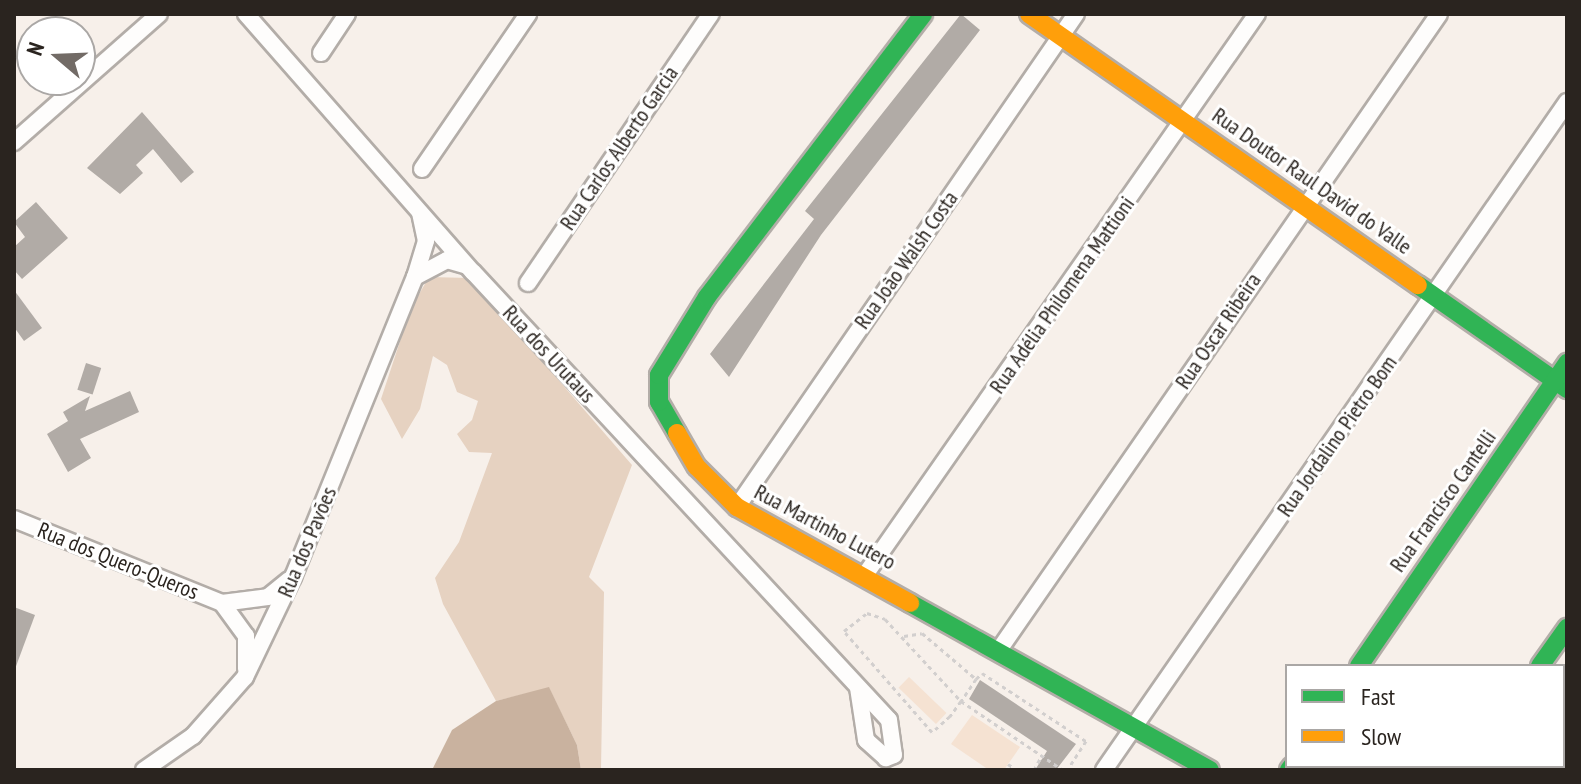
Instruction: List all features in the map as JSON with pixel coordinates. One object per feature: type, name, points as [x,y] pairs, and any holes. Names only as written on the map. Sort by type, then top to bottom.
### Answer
[{"type":"street","points":[[14,142],[159,14]]},
{"type":"street","name":"Rua dos Urutaus","points":[[246,14],[473,272],[858,688]]},
{"type":"street","points":[[321,53],[347,14]]},
{"type":"street","points":[[422,169],[528,14]]},
{"type":"street","name":"Rua Carlos Alberto Garcia","points":[[528,283],[711,14]]},
{"type":"street","name":"Rua Martinho Lutero","points":[[923,14],[707,297],[659,375],[659,402],[673,434],[737,507],[865,575],[1210,770]]},
{"type":"street","name":"Rua Doutor Raul David do Valle","points":[[1029,14],[1561,384]]},
{"type":"street","name":"Rua João Walsh Costa","points":[[737,507],[1076,14]]},
{"type":"street","name":"Rua Adélia Philomena Mattioni","points":[[865,575],[1257,14]]},
{"type":"street","name":"Rua Oscar Ribeira","points":[[999,650],[1439,14]]},
{"type":"street","name":"Rua Jordalino Pietro Bom","points":[[1104,770],[1567,102]]},
{"type":"street","name":"Rua dos Pavões","points":[[144,770],[193,736],[245,677],[293,577],[415,277],[426,223],[414,203]]},
{"type":"street","points":[[415,277],[447,260],[459,260],[473,272]]},
{"type":"street","name":"Rua Francisco Cantelli","points":[[1360,664],[1561,384],[1567,363]]},
{"type":"street","name":"Rua dos Quero-Queros","points":[[14,519],[222,603],[268,597],[293,577]]},
{"type":"street","name":"Rua dos Quero-Queros","points":[[222,603],[246,636],[245,677]]},
{"type":"street","points":[[1541,664],[1567,628]]},
{"type":"path","points":[[961,701],[904,636],[867,613],[844,631],[932,732],[961,701],[982,673],[1086,741],[1065,770],[961,701]]},
{"type":"path","points":[[904,636],[922,633],[976,679]]},
{"type":"path","points":[[1034,770],[1042,755]]},
{"type":"path","points":[[1008,764],[1017,770]]},
{"type":"shaded area","points":[[429,277],[470,278],[632,465],[589,577],[604,592],[601,770],[581,770],[577,745],[549,688],[496,701],[443,604],[435,578],[459,542],[492,453],[469,452],[457,434],[472,420],[478,401],[457,392],[447,365],[433,356],[420,409],[402,439],[381,399],[411,308]]},
{"type":"shaded area","points":[[909,677],[946,713],[936,724],[899,688]]},
{"type":"shaded area","points":[[549,687],[577,745],[581,770],[432,770],[452,730],[496,701]]},
{"type":"shaded area","points":[[972,715],[1020,747],[1004,770],[989,770],[951,744]]},
{"type":"building","points":[[961,14],[980,30],[821,235],[729,377],[710,354],[814,219],[805,211]]},
{"type":"building","points":[[142,112],[194,172],[181,183],[153,149],[136,165],[143,173],[120,194],[87,168]]},
{"type":"building","points":[[36,202],[68,238],[22,279],[14,270],[14,247],[25,237],[14,222]]},
{"type":"building","points":[[14,290],[42,328],[24,341],[14,327]]},
{"type":"building","points":[[86,363],[101,368],[93,395],[77,390]]},
{"type":"building","points":[[130,391],[139,412],[80,439],[91,458],[68,472],[47,434],[68,421],[63,412],[90,396],[85,411]]},
{"type":"building","points":[[14,607],[35,615],[15,669],[14,669]]},
{"type":"building","points":[[980,680],[1076,744],[1056,770],[1035,770],[1047,751],[969,699]]},
{"type":"traffic: fast","points":[[677,433],[659,402],[659,375],[707,297],[923,14]]},
{"type":"traffic: fast","points":[[1418,285],[1567,389]]},
{"type":"traffic: fast","points":[[1360,664],[1567,363]]},
{"type":"traffic: fast","points":[[910,603],[1210,770]]},
{"type":"traffic: fast","points":[[1541,664],[1567,628]]},
{"type":"traffic: slow","points":[[1029,14],[1418,285]]},
{"type":"traffic: slow","points":[[677,433],[697,467],[737,507],[910,603]]}]
